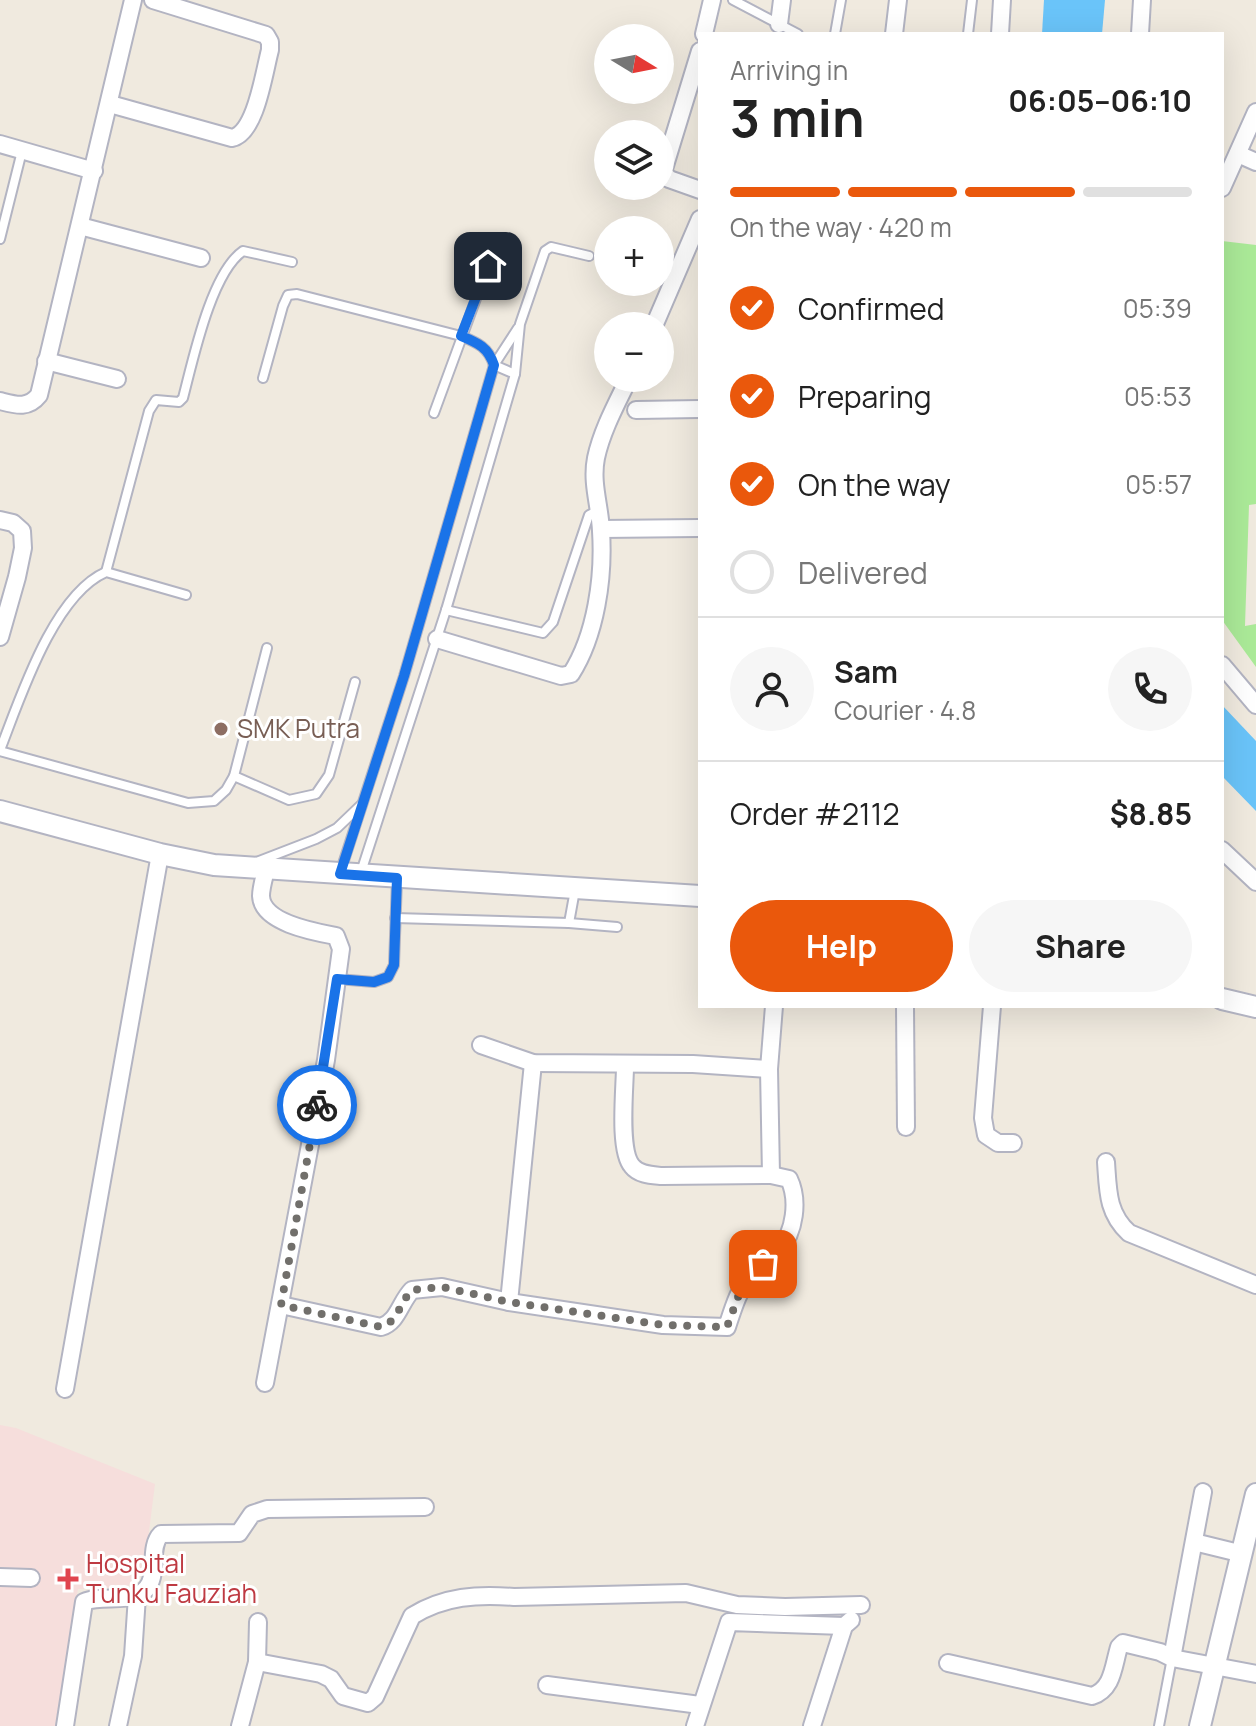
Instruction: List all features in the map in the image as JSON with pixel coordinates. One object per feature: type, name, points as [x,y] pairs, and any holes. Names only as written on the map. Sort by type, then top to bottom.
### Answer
[{"type":"street","points":[[0,401],[18,405],[33,402],[39,395],[133,0]]},
{"type":"street","points":[[110,104],[232,138],[243,134],[251,119],[270,50],[266,35],[153,0]]},
{"type":"street","points":[[704,32],[712,0]]},
{"type":"street","points":[[779,24],[782,0]]},
{"type":"street","points":[[894,32],[898,0]]},
{"type":"street","points":[[1000,32],[1002,0]]},
{"type":"street","points":[[1140,32],[1142,0]]},
{"type":"street","points":[[698,69],[663,172],[669,179],[698,189]]},
{"type":"street","points":[[1224,184],[1256,112]]},
{"type":"street","points":[[0,144],[94,171]]},
{"type":"street","points":[[1238,154],[1256,162]]},
{"type":"street","points":[[660,312],[698,224]]},
{"type":"street","points":[[80,226],[201,258]]},
{"type":"street","points":[[46,361],[117,379]]},
{"type":"street","points":[[437,639],[561,676],[571,674],[591,627],[600,577],[601,529],[594,485],[596,458],[623,392]]},
{"type":"street","points":[[636,410],[698,409]]},
{"type":"street","points":[[0,520],[13,523],[22,531],[23,548],[0,637]]},
{"type":"street","points":[[601,529],[698,528]]},
{"type":"street","points":[[1224,667],[1256,705]]},
{"type":"street","points":[[0,811],[160,854],[214,865],[698,896]]},
{"type":"street","points":[[1224,852],[1256,882]]},
{"type":"street","points":[[65,1389],[160,854]]},
{"type":"street","points":[[265,1383],[326,1060],[341,949],[336,936],[285,922],[269,914],[261,898],[266,870]]},
{"type":"street","points":[[1224,999],[1256,1007]]},
{"type":"street","points":[[771,1175],[769,1069],[774,1008]]},
{"type":"street","points":[[905,1008],[906,1127]]},
{"type":"street","points":[[992,1008],[983,1118],[986,1135],[998,1143],[1013,1143]]},
{"type":"street","points":[[481,1045],[533,1063],[625,1066],[693,1064],[769,1069]]},
{"type":"street","points":[[509,1302],[533,1063]]},
{"type":"street","points":[[281,1305],[381,1327],[393,1320],[407,1296],[420,1288],[442,1287],[509,1302],[663,1325],[727,1327],[741,1289],[751,1275],[779,1250],[792,1222],[795,1192],[789,1179],[771,1175],[662,1176],[645,1174],[633,1167],[626,1149],[625,1066]]},
{"type":"street","points":[[1106,1162],[1110,1206],[1117,1222],[1129,1233],[1256,1285]]},
{"type":"street","points":[[1172,1658],[1203,1492]]},
{"type":"street","points":[[1200,1726],[1256,1494]]},
{"type":"street","points":[[118,1726],[133,1656],[137,1596],[150,1582],[156,1541],[161,1534],[235,1534],[242,1531],[252,1514],[267,1509],[425,1507]]},
{"type":"street","points":[[1194,1542],[1243,1554]]},
{"type":"street","points":[[0,1577],[31,1578]]},
{"type":"street","points":[[257,1662],[321,1674],[331,1679],[343,1696],[368,1703],[375,1697],[412,1616],[456,1598],[686,1593],[737,1605],[861,1605],[844,1626],[812,1726]]},
{"type":"street","points":[[65,1726],[84,1602],[137,1596]]},
{"type":"street","points":[[240,1726],[257,1662],[258,1622]]},
{"type":"street","points":[[695,1726],[729,1622],[844,1626]]},
{"type":"street","points":[[948,1663],[1092,1696],[1103,1692],[1108,1685],[1119,1647],[1123,1643],[1172,1658],[1256,1674]]},
{"type":"street","points":[[547,1685],[700,1705]]},
{"type":"lane","points":[[733,0],[794,32]]},
{"type":"lane","points":[[835,32],[841,0]]},
{"type":"lane","points":[[968,32],[972,0]]},
{"type":"lane","points":[[0,239],[22,151]]},
{"type":"lane","points":[[350,874],[364,802],[404,676],[494,365],[520,324],[547,248],[589,256]]},
{"type":"lane","points":[[267,648],[234,776],[226,790],[214,801],[188,803],[0,750],[47,637],[81,589],[106,572],[149,411],[156,400],[179,402],[183,398],[208,312],[233,258],[243,251],[292,262]]},
{"type":"lane","points":[[434,413],[488,266]]},
{"type":"lane","points":[[263,378],[283,306],[288,295],[297,294],[461,336],[487,350],[494,365],[515,374]]},
{"type":"lane","points":[[350,874],[424,681],[446,610],[515,374],[520,324]]},
{"type":"lane","points":[[446,610],[543,633],[553,622],[589,515],[597,511]]},
{"type":"lane","points":[[106,572],[186,595]]},
{"type":"lane","points":[[404,676],[424,681]]},
{"type":"lane","points":[[234,776],[289,800],[316,794],[329,775],[355,682]]},
{"type":"lane","points":[[243,867],[327,834],[364,802]]},
{"type":"lane","points":[[337,979],[374,982],[388,977],[394,965],[397,878]]},
{"type":"lane","points":[[569,923],[575,889]]},
{"type":"lane","points":[[395,918],[617,927]]},
{"type":"lane","points":[[1159,1726],[1172,1658]]},
{"type":"shaded area","name":"Hospital Tunku Fauziah","points":[[0,1425],[16,1428],[155,1484],[144,1571],[127,1587],[78,1589],[55,1726],[0,1726]]},
{"type":"green space","points":[[1224,241],[1256,245],[1256,504],[1249,505],[1245,626],[1256,624],[1256,667],[1224,623]]},
{"type":"water","points":[[1044,0],[1105,0],[1102,32],[1042,32]]},
{"type":"water","points":[[1224,707],[1256,741],[1256,811],[1224,778]]},
{"type":"way so far","points":[[317,1105],[281,1305],[381,1327],[393,1320],[412,1290],[429,1286],[509,1302],[663,1325],[727,1327],[741,1289],[763,1264]]},
{"type":"place","name":"SMK Putra","points":[[221,729]]},
{"type":"place","name":"Hospital Tunku Fauziah","points":[[68,1579]]},
{"type":"route","points":[[317,1105],[337,979],[374,982],[388,977],[394,965],[397,878],[340,874],[404,676],[494,365],[487,350],[461,336],[488,266]]}]
